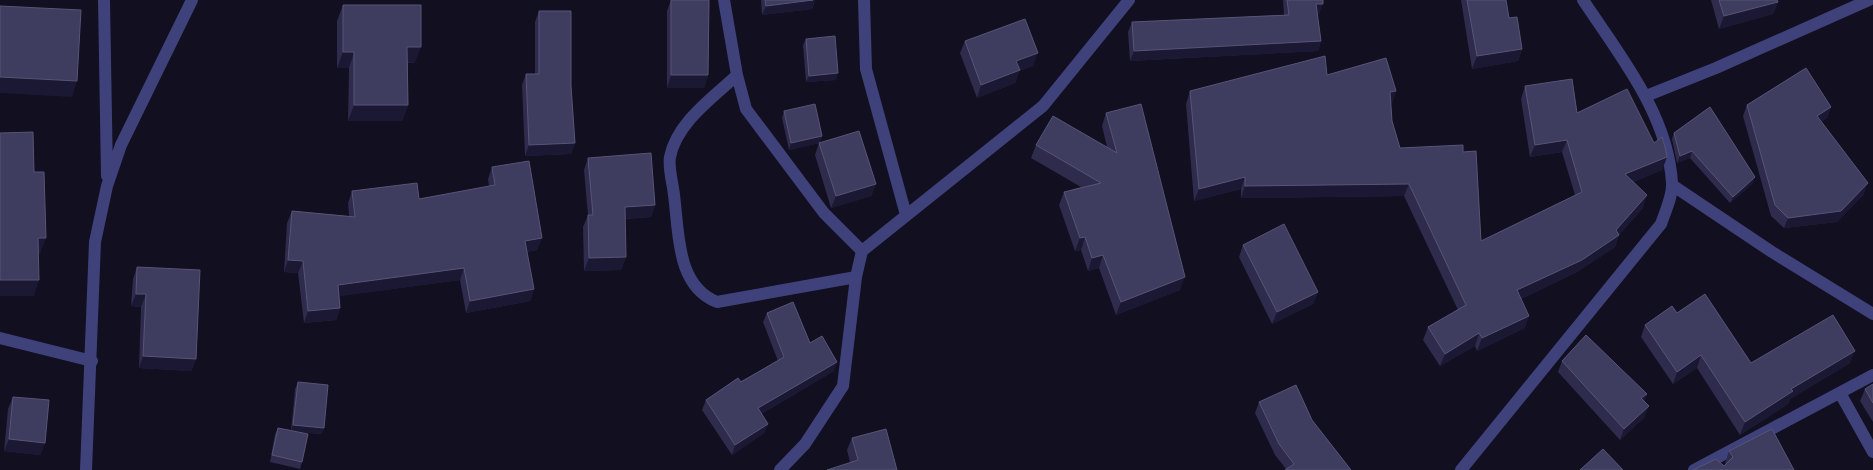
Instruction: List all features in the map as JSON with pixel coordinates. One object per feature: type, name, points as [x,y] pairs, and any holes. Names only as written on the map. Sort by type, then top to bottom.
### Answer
[{"type":"street","points":[[104,0],[107,186]]},
{"type":"street","points":[[86,470],[92,361],[95,242],[107,186],[121,145],[192,0]]},
{"type":"street","points":[[724,0],[737,75],[746,109],[824,213],[862,251]]},
{"type":"street","points":[[864,0],[866,69],[906,215]]},
{"type":"street","points":[[780,470],[805,444],[843,386],[856,278],[862,251],[1044,106],[1129,0]]},
{"type":"street","points":[[1461,470],[1661,224],[1672,185],[1663,140],[1646,96],[1583,0]]},
{"type":"street","points":[[1646,96],[1716,68],[1869,0]]},
{"type":"street","points":[[737,75],[684,126],[670,158],[682,262],[695,285],[704,297],[718,302],[856,278]]},
{"type":"street","points":[[1672,185],[1772,252],[1873,314]]},
{"type":"street","points":[[0,338],[92,361]]},
{"type":"street","points":[[1694,470],[1873,375]]},
{"type":"street","points":[[1840,393],[1873,452]]},
{"type":"building","points":[[671,0],[709,0],[708,75],[671,75]]},
{"type":"building","points":[[765,0],[813,0],[766,6]]},
{"type":"building","points":[[1287,0],[1323,0],[1323,4],[1316,4],[1321,41],[1134,51],[1132,22],[1289,15]]},
{"type":"building","points":[[1467,0],[1506,0],[1509,18],[1517,17],[1522,49],[1477,56]]},
{"type":"building","points":[[1719,0],[1777,0],[1778,2],[1724,16]]},
{"type":"building","points":[[343,5],[421,5],[421,47],[407,47],[408,105],[354,105],[354,52],[343,52]]},
{"type":"building","points":[[0,6],[81,10],[77,81],[0,77]]},
{"type":"building","points":[[539,11],[571,11],[571,86],[575,143],[529,145],[526,74],[539,74]]},
{"type":"building","points":[[1025,19],[1038,53],[1016,61],[1020,70],[981,85],[965,41]]},
{"type":"building","points":[[835,36],[838,73],[809,76],[806,39]]},
{"type":"building","points":[[1325,56],[1327,75],[1386,58],[1396,91],[1390,92],[1392,121],[1400,148],[1463,145],[1463,152],[1476,151],[1481,241],[1582,192],[1567,140],[1535,145],[1525,86],[1572,79],[1577,113],[1627,89],[1654,143],[1662,137],[1667,157],[1625,174],[1647,195],[1616,230],[1619,235],[1582,260],[1517,290],[1529,316],[1482,338],[1479,333],[1445,354],[1428,327],[1466,305],[1409,184],[1245,186],[1245,177],[1199,189],[1190,91]]},
{"type":"building","points":[[1806,68],[1831,107],[1817,116],[1868,183],[1841,211],[1788,218],[1775,205],[1747,105]]},
{"type":"building","points":[[815,104],[822,136],[791,143],[784,111]]},
{"type":"building","points":[[1141,104],[1185,277],[1121,302],[1103,255],[1092,258],[1085,237],[1080,238],[1064,192],[1101,183],[1036,145],[1053,116],[1117,153],[1106,113]]},
{"type":"building","points":[[1710,107],[1755,177],[1733,197],[1692,151],[1680,156],[1674,133]]},
{"type":"building","points":[[859,131],[876,184],[836,196],[819,143]]},
{"type":"building","points":[[33,132],[34,172],[44,172],[46,238],[38,238],[39,280],[0,280],[0,133]]},
{"type":"building","points":[[651,153],[655,205],[625,207],[626,257],[589,258],[588,215],[593,215],[588,158]]},
{"type":"building","points":[[529,161],[542,238],[525,241],[534,289],[470,301],[464,268],[338,285],[340,308],[308,311],[303,261],[288,260],[292,211],[355,217],[352,191],[417,183],[419,199],[495,185],[492,167]]},
{"type":"building","points":[[1284,224],[1318,292],[1277,312],[1243,245]]},
{"type":"building","points":[[137,267],[200,270],[196,359],[143,356],[146,294],[136,294]]},
{"type":"building","points":[[1705,294],[1751,363],[1833,315],[1855,351],[1791,389],[1793,391],[1745,422],[1701,355],[1677,372],[1645,325],[1672,306],[1677,313]]},
{"type":"building","points":[[793,302],[810,343],[822,336],[837,362],[758,408],[768,424],[735,445],[706,400],[738,378],[741,382],[784,357],[767,313]]},
{"type":"building","points":[[1586,335],[1647,394],[1641,398],[1649,406],[1624,429],[1562,361]]},
{"type":"building","points":[[298,382],[328,385],[324,428],[293,425]]},
{"type":"building","points":[[1873,384],[1873,403],[1865,389]]},
{"type":"building","points":[[1296,385],[1312,420],[1351,470],[1285,470],[1294,464],[1279,444],[1259,402]]},
{"type":"building","points":[[13,397],[49,400],[45,443],[9,439]]},
{"type":"building","points":[[278,428],[308,434],[302,462],[272,455]]},
{"type":"building","points":[[886,429],[897,470],[827,470],[858,460],[852,438]]},
{"type":"building","points":[[1772,429],[1794,470],[1693,470],[1716,459],[1724,466],[1733,457],[1729,451]]},
{"type":"building","points":[[1603,449],[1623,470],[1580,470]]}]
